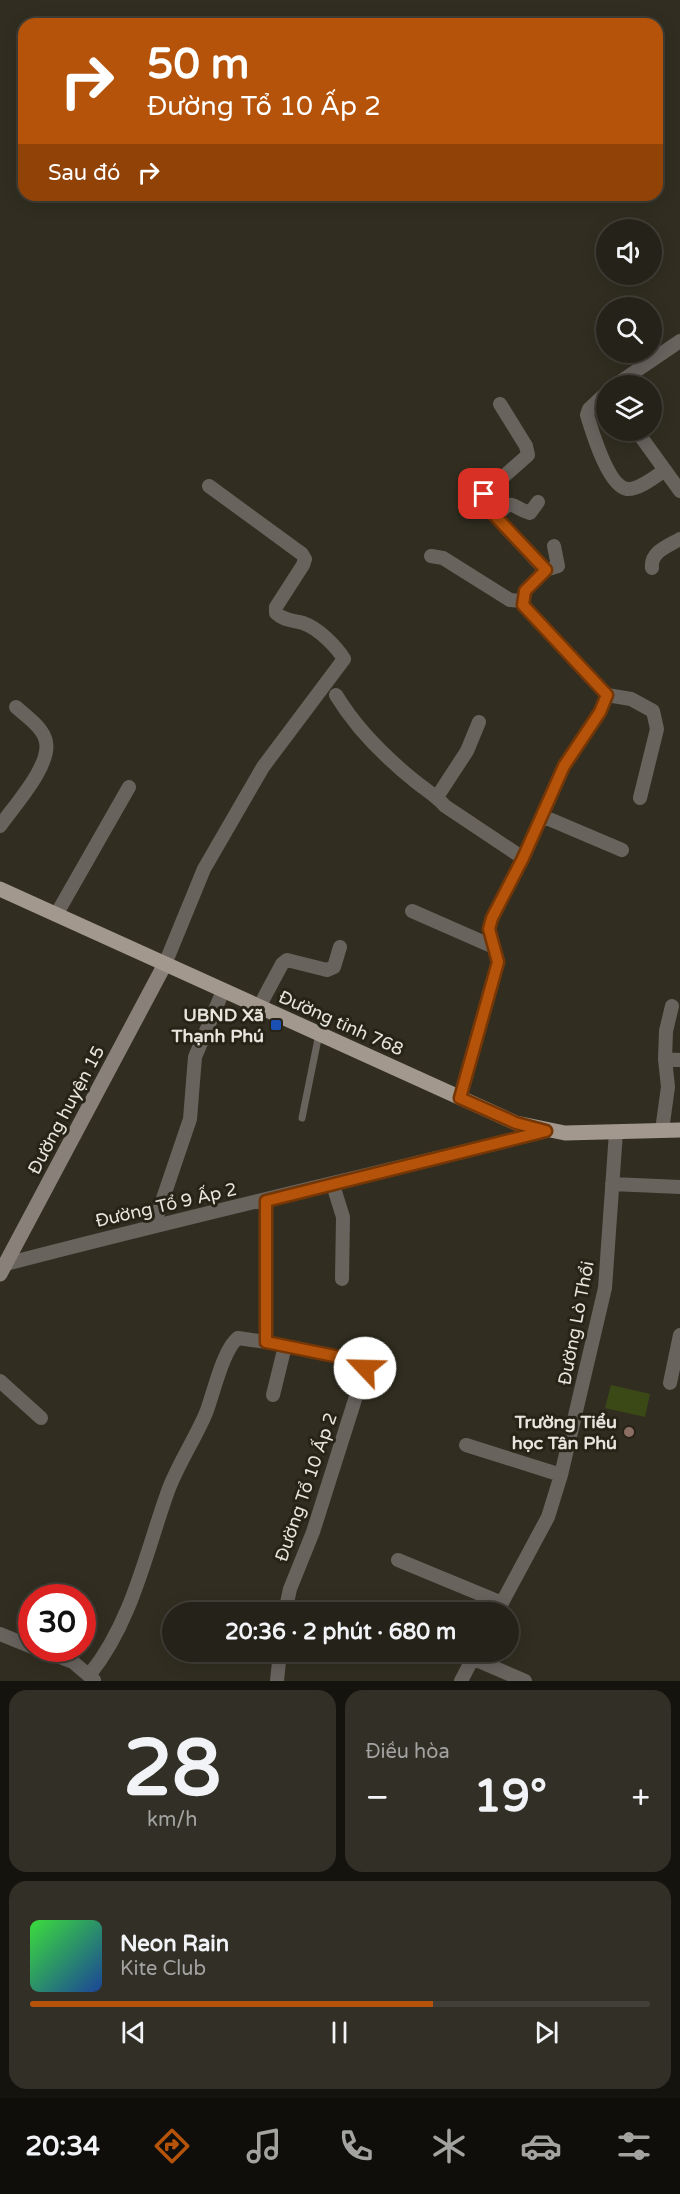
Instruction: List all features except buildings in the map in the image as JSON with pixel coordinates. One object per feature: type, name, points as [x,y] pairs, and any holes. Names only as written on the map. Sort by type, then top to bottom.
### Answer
[{"type":"main road","name":"Đường tỉnh 768","points":[[0,889],[516,1123],[546,1131],[680,1130]]},
{"type":"street","points":[[630,375],[680,341]]},
{"type":"street","points":[[596,402],[589,409],[587,415],[601,456],[620,486],[626,489],[636,487],[665,470]]},
{"type":"street","points":[[500,404],[528,450],[525,460],[484,494],[483,503],[546,570]]},
{"type":"street","points":[[644,441],[680,491]]},
{"type":"street","points":[[165,964],[204,868],[263,767],[344,659],[320,634],[305,623],[288,620],[276,613],[276,608],[303,565],[305,559],[302,554],[209,486]]},
{"type":"street","points":[[496,517],[507,504],[512,503],[530,513],[538,502]]},
{"type":"street","points":[[652,568],[651,562],[658,553],[680,539]]},
{"type":"street","points":[[522,601],[527,588],[546,570],[558,566],[554,546]]},
{"type":"street","points":[[431,556],[443,558],[510,600],[522,601],[607,695],[631,699],[653,711],[657,729],[640,798]]},
{"type":"street","points":[[336,695],[367,736],[417,783],[437,797],[445,806],[523,858]]},
{"type":"street","points":[[460,1098],[498,962],[489,929],[492,918],[523,858],[564,766],[600,712],[607,695]]},
{"type":"street","points":[[0,826],[25,794],[46,752],[46,741],[38,727],[16,707]]},
{"type":"street","points":[[437,797],[467,752],[479,722]]},
{"type":"street","points":[[56,915],[129,787]]},
{"type":"street","points":[[542,816],[622,850]]},
{"type":"street","points":[[412,911],[494,947]]},
{"type":"street","points":[[259,1007],[282,964],[287,960],[327,970],[334,967],[340,947]]},
{"type":"street","name":"Đường huyện 15","points":[[3,1269],[165,964]]},
{"type":"street","points":[[154,1225],[190,1119],[195,1057],[223,991]]},
{"type":"street","points":[[662,1130],[668,1088],[665,1059],[666,1031],[672,1006]]},
{"type":"street","points":[[665,1059],[680,1060]]},
{"type":"street","name":"Đường Tổ 9 Ấp 2","points":[[3,1269],[154,1225],[333,1185],[546,1131]]},
{"type":"street","name":"Đường Lò Thổi","points":[[503,1602],[548,1517],[561,1475],[605,1288],[616,1132]]},
{"type":"street","points":[[612,1184],[680,1187]]},
{"type":"street","points":[[333,1185],[343,1217],[342,1279]]},
{"type":"street","points":[[266,1201],[266,1342]]},
{"type":"street","points":[[670,1383],[680,1335]]},
{"type":"street","name":"Đường Tổ 10 Ấp 2","points":[[93,1678],[122,1621],[151,1546],[168,1489],[206,1413],[230,1347],[238,1338],[359,1361],[365,1368],[313,1532],[290,1589],[287,1602]]},
{"type":"street","points":[[273,1395],[285,1346]]},
{"type":"street","points":[[0,1382],[41,1418]]},
{"type":"street","points":[[466,1444],[561,1475]]},
{"type":"street","points":[[398,1560],[487,1602]]},
{"type":"street","points":[[0,1634],[18,1641]]},
{"type":"street","points":[[73,1662],[93,1678]]},
{"type":"street","points":[[277,1681],[279,1662]]},
{"type":"street","points":[[461,1681],[470,1662]]},
{"type":"street","points":[[488,1662],[525,1681]]},
{"type":"lane","points":[[302,1118],[319,1034]]},
{"type":"green space","points":[[611,1385],[650,1394],[645,1417],[605,1408]]},
{"type":"place","name":"UBND Xã Thạnh Phú","points":[[276,1025]]},
{"type":"place","name":"Trường Tiểu học Tân Phú","points":[[629,1432]]},
{"type":"route","points":[[365,1368],[359,1361],[266,1342],[266,1201],[546,1131],[516,1123],[460,1098],[498,962],[490,938],[489,929],[492,918],[523,858],[564,766],[600,712],[607,695],[523,605],[523,594],[546,570],[483,503],[484,494]]}]
